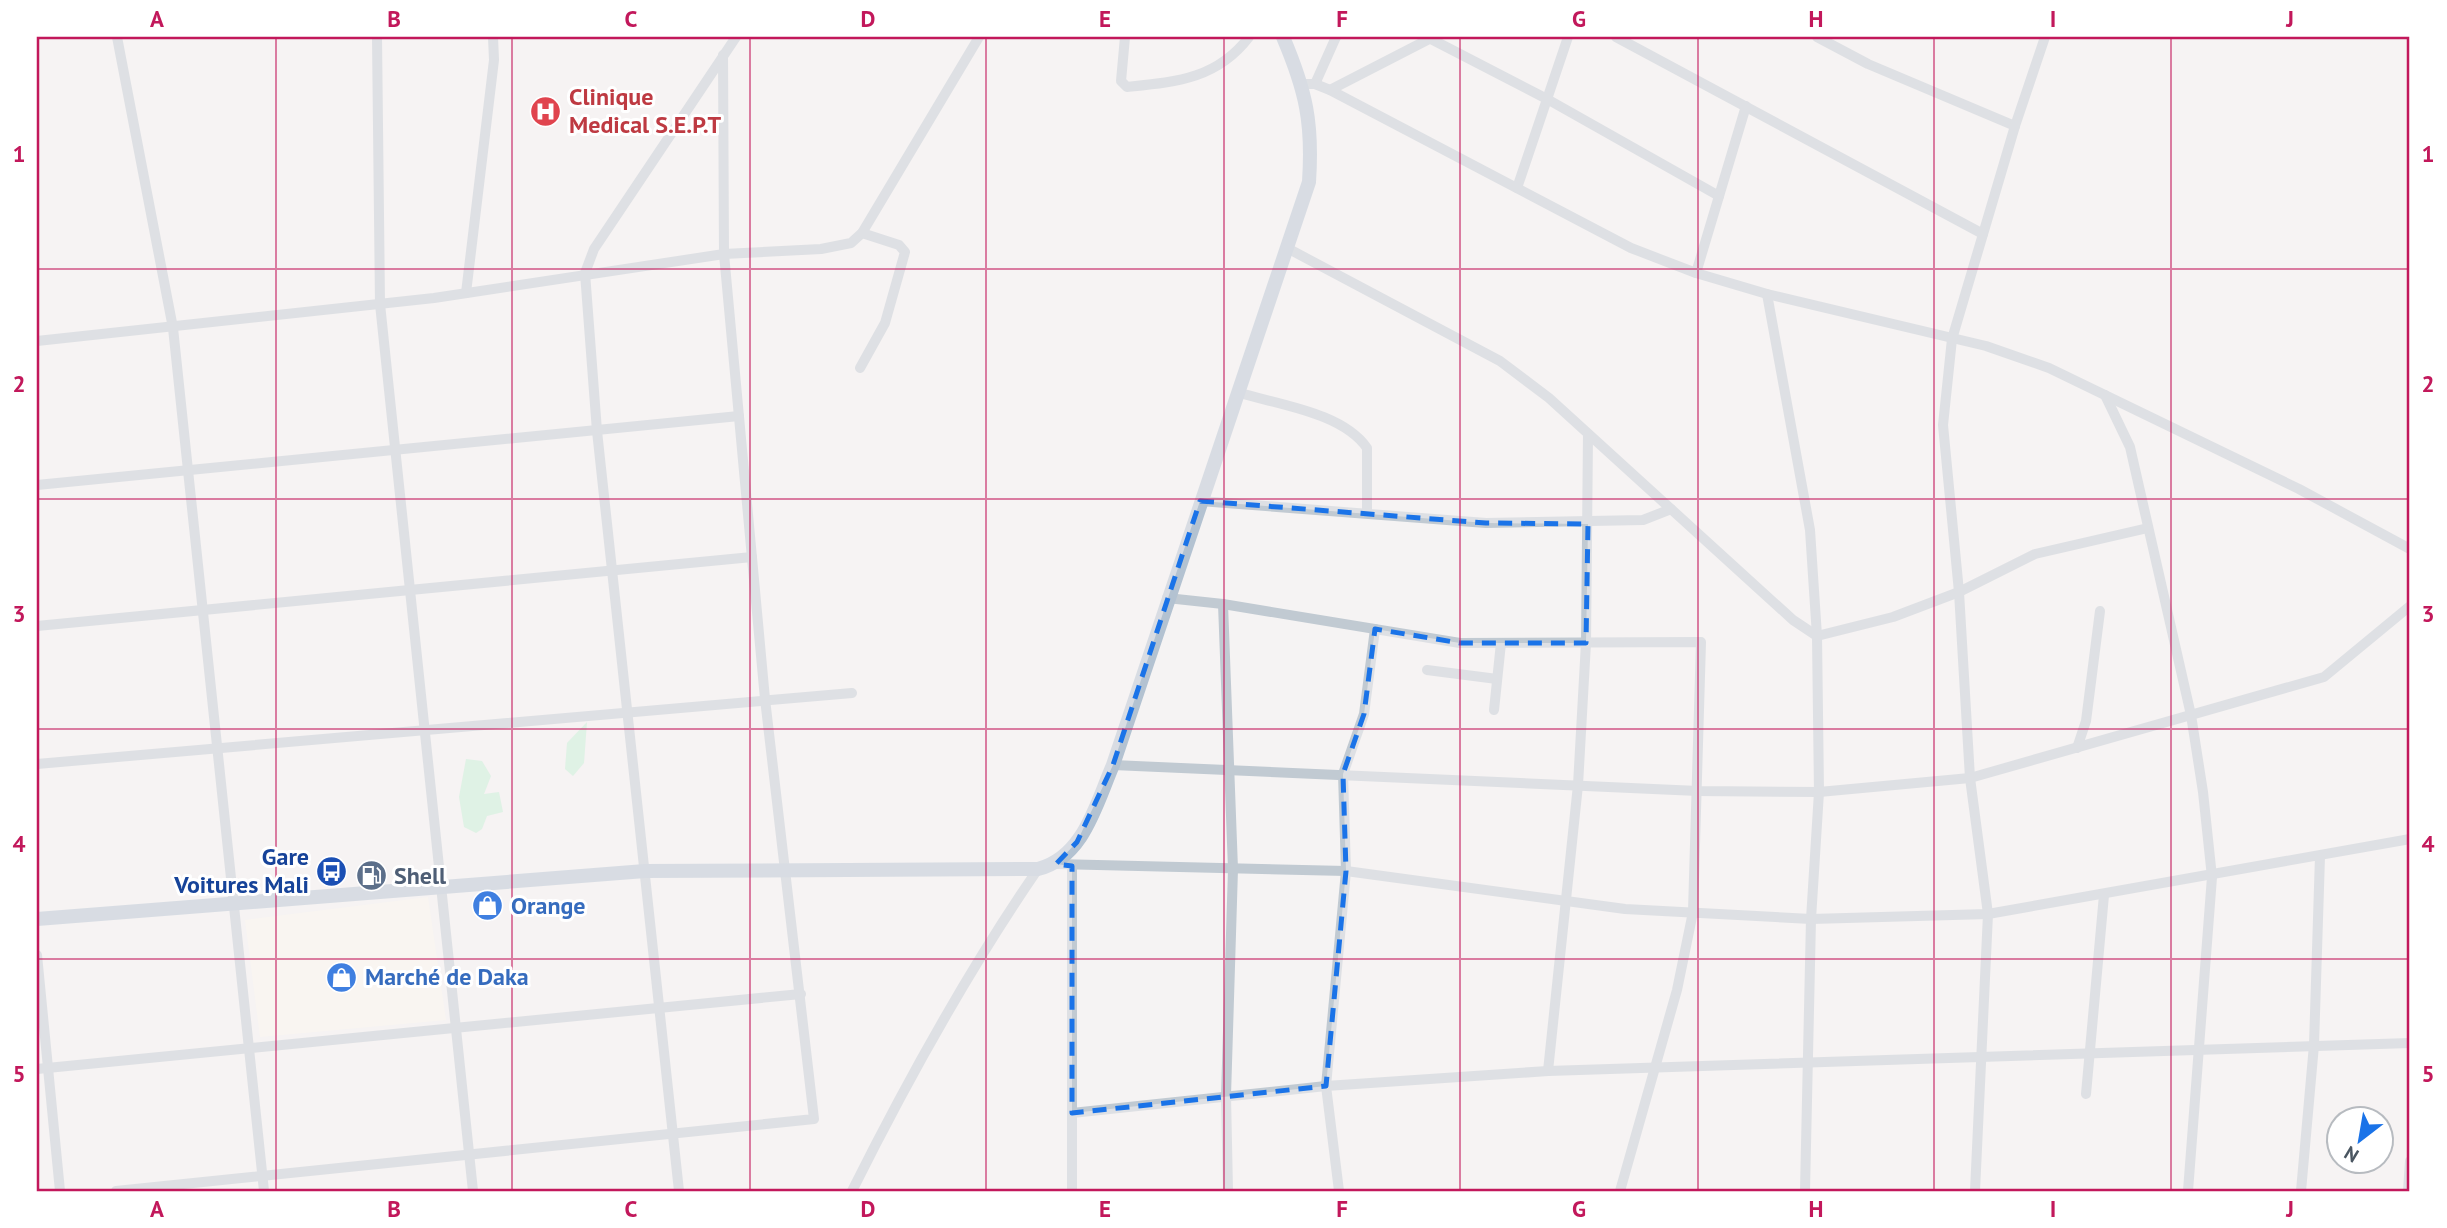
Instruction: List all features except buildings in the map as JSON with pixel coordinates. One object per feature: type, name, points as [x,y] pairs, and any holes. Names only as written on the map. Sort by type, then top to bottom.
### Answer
[{"type":"main road","points":[[37,919],[645,871],[1038,869],[1056,864],[1077,842],[1113,765],[1309,182],[1312,138],[1308,84],[1283,37]]},
{"type":"street","points":[[117,37],[173,328],[264,1191]]},
{"type":"street","points":[[377,37],[380,304],[438,886],[472,1191]]},
{"type":"street","points":[[466,293],[494,60],[493,37]]},
{"type":"street","points":[[679,1191],[597,430],[585,273],[594,249],[736,37]]},
{"type":"street","points":[[37,341],[380,304],[723,254],[821,249],[851,243],[862,233],[979,37]]},
{"type":"street","points":[[1125,37],[1121,81],[1127,87],[1195,77],[1236,54],[1248,37]]},
{"type":"street","points":[[1336,37],[1308,84],[1330,89],[1631,248],[1696,273],[1767,294],[1952,339],[2049,368],[2298,489],[2410,549]]},
{"type":"street","points":[[1517,188],[1568,37]]},
{"type":"street","points":[[1616,37],[1983,233]]},
{"type":"street","points":[[1817,37],[1868,64],[2015,126]]},
{"type":"street","points":[[1975,1191],[1988,914],[1970,778],[1959,592],[1943,425],[1952,339],[2015,126],[2045,37]]},
{"type":"street","points":[[1330,89],[1431,38],[1547,99],[1719,196]]},
{"type":"street","points":[[116,1191],[814,1119],[765,699],[723,254],[723,55]]},
{"type":"street","points":[[1696,273],[1746,106]]},
{"type":"street","points":[[860,368],[885,323],[905,251],[899,245],[862,233]]},
{"type":"street","points":[[1287,248],[1500,360],[1588,434],[1793,620],[1817,636],[1893,617],[1959,592],[2035,554],[2148,528]]},
{"type":"street","points":[[1767,294],[1810,530],[1817,636],[1819,792],[1811,919],[1805,1191]]},
{"type":"street","points":[[1237,392],[1329,417],[1351,431],[1367,448],[1367,512]]},
{"type":"street","points":[[2105,395],[2130,447],[2191,715],[2212,877],[2201,1051],[2188,1191]]},
{"type":"street","points":[[37,485],[739,416]]},
{"type":"street","points":[[1548,1071],[1578,785],[1586,643],[1588,434]]},
{"type":"street","points":[[1200,500],[1486,523],[1588,524],[1643,520],[1671,509]]},
{"type":"street","points":[[37,626],[752,557]]},
{"type":"street","points":[[1167,598],[1223,604],[1460,643],[1701,642],[1693,912],[1677,990],[1619,1191]]},
{"type":"street","points":[[1223,604],[1233,869],[1226,1096],[1228,1191]]},
{"type":"street","points":[[1113,765],[1229,768],[1698,791],[1819,792],[1970,778],[2324,677],[2410,606]]},
{"type":"street","points":[[2077,748],[2086,721],[2100,611]]},
{"type":"street","points":[[1339,1191],[1326,1086],[1346,871],[1343,774],[1364,714],[1375,629]]},
{"type":"street","points":[[1494,710],[1501,643]]},
{"type":"street","points":[[1427,670],[1497,679]]},
{"type":"street","points":[[37,764],[852,693]]},
{"type":"street","points":[[1056,864],[1346,871],[1567,901],[1811,919],[1988,914],[2212,877],[2410,839]]},
{"type":"street","points":[[2301,1191],[2314,1045],[2320,856]]},
{"type":"street","points":[[1072,866],[1072,1191]]},
{"type":"street","points":[[852,1191],[906,1083],[976,960],[1038,869]]},
{"type":"street","points":[[2086,1094],[2104,895]]},
{"type":"street","points":[[37,955],[42,1069],[60,1191]]},
{"type":"street","points":[[42,1069],[801,994]]},
{"type":"street","points":[[1072,1113],[1326,1086],[1548,1071],[2410,1043]]},
{"type":"street","points":[[2409,1191],[2410,1161]]},
{"type":"highlighted area","points":[[1200,501],[1486,523],[1588,524],[1586,643],[1460,643],[1375,629],[1364,714],[1343,774],[1346,871],[1326,1086],[1072,1113],[1072,866],[1056,864],[1077,842],[1113,765]]},
{"type":"shaded area","points":[[428,897],[446,1020],[260,1037],[245,920]]},
{"type":"green space","points":[[587,722],[584,763],[573,776],[565,769],[567,743]]},
{"type":"green space","points":[[466,759],[482,761],[491,776],[484,794],[499,792],[503,812],[487,816],[482,829],[476,833],[464,827],[459,797]]},
{"type":"place","name":"Clinique Medical S.E.P.T","points":[[546,111]]},
{"type":"place","name":"Gare Voitures Mali","points":[[332,871]]},
{"type":"place","name":"Shell","points":[[371,876]]},
{"type":"place","name":"Orange","points":[[488,906]]},
{"type":"place","name":"Marché de Daka","points":[[342,977]]}]
